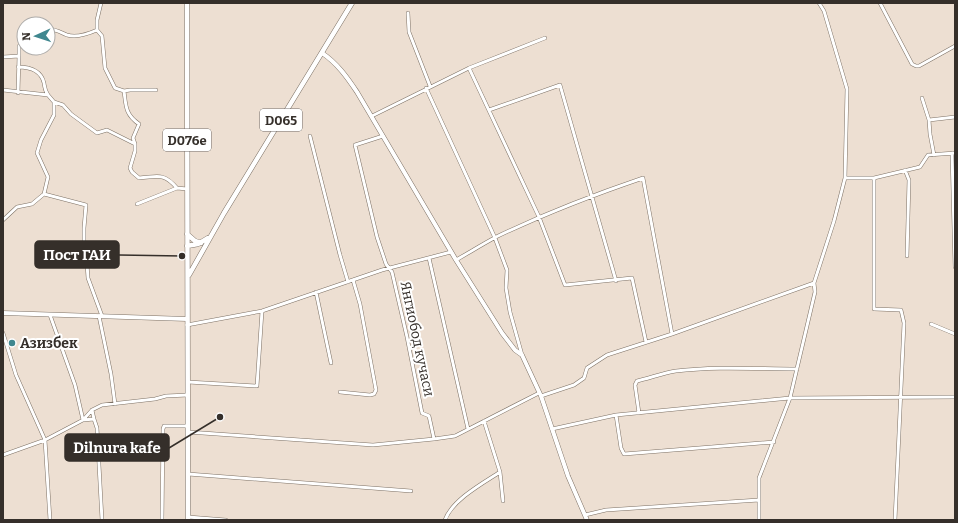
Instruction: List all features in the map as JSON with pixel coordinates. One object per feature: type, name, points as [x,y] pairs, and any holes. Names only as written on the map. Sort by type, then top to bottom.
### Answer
[{"type":"main road","name":"D076e","points":[[187,3],[188,519]]},
{"type":"main road","name":"D065","points":[[188,277],[352,3]]},
{"type":"main road","points":[[187,234],[195,241],[202,243]]},
{"type":"main road","name":"D065","points":[[187,246],[202,243],[210,238]]},
{"type":"street","points":[[101,3],[96,20],[97,30],[102,36],[105,68],[115,88],[124,91],[156,90]]},
{"type":"street","points":[[759,520],[759,478],[790,398],[815,292],[814,284],[846,178],[847,89],[824,10],[819,3]]},
{"type":"street","points":[[880,3],[912,64],[919,66],[955,46]]},
{"type":"street","points":[[408,13],[409,32],[430,86]]},
{"type":"street","points":[[56,30],[69,35],[78,36],[97,30]]},
{"type":"street","points":[[372,116],[469,68],[545,38]]},
{"type":"street","points":[[322,53],[330,58],[341,69],[357,92],[456,260],[502,333],[515,350],[522,355]]},
{"type":"street","points":[[3,57],[18,56],[18,93]]},
{"type":"street","points":[[18,67],[27,67],[39,73],[42,77],[44,90],[54,102],[63,105],[71,114],[97,132],[107,130],[136,144]]},
{"type":"street","points":[[469,68],[539,217],[565,285],[632,278],[646,342]]},
{"type":"street","points":[[489,110],[560,85],[616,280]]},
{"type":"street","points":[[426,88],[495,238],[507,270],[506,288],[510,312],[522,355],[540,394],[568,476],[586,518],[606,510],[758,500]]},
{"type":"street","points":[[3,90],[18,93],[48,95]]},
{"type":"street","points":[[124,91],[126,111],[133,120],[139,124],[134,138],[136,144],[130,168],[132,172],[139,178],[163,176],[171,181],[177,188]]},
{"type":"street","points":[[922,98],[929,120],[934,155]]},
{"type":"street","points":[[3,220],[17,207],[32,204],[44,194],[48,177],[37,153],[41,140],[54,114],[54,102]]},
{"type":"street","points":[[929,120],[955,117]]},
{"type":"street","points":[[310,136],[348,282]]},
{"type":"street","name":"Янгиобод кучаси","points":[[383,136],[355,145],[377,237],[392,272],[422,413],[429,416],[434,439]]},
{"type":"street","points":[[846,178],[874,178],[920,167],[928,155],[954,153],[955,267]]},
{"type":"street","points":[[905,170],[909,180],[907,256]]},
{"type":"street","points":[[456,260],[495,238],[539,217],[592,195],[643,178],[672,334]]},
{"type":"street","points":[[874,178],[874,309],[901,310],[904,323],[896,520]]},
{"type":"street","points":[[137,204],[177,188],[187,189]]},
{"type":"street","points":[[44,194],[86,205],[84,254],[87,264],[88,278],[100,316],[115,404]]},
{"type":"street","points":[[187,325],[262,311],[389,268],[451,252]]},
{"type":"street","points":[[429,258],[468,429]]},
{"type":"street","points":[[340,392],[370,395],[374,394],[376,390],[360,304],[353,280]]},
{"type":"street","points":[[188,432],[373,446],[455,436],[540,394],[574,386],[584,378],[587,368],[607,355],[672,334],[814,284]]},
{"type":"street","points":[[316,292],[331,363]]},
{"type":"street","points":[[188,382],[257,386],[262,311]]},
{"type":"street","points":[[3,313],[187,319]]},
{"type":"street","points":[[50,315],[74,385],[83,420]]},
{"type":"street","points":[[930,324],[955,334]]},
{"type":"street","points":[[3,333],[16,375],[45,440],[50,520]]},
{"type":"street","points":[[639,413],[635,385],[637,381],[675,371],[687,370],[730,368],[797,370]]},
{"type":"street","points":[[3,455],[45,440],[83,420],[92,410],[102,405],[155,399],[166,396],[188,395]]},
{"type":"street","points":[[552,429],[616,415],[790,398],[955,397]]},
{"type":"street","points":[[92,410],[97,428],[102,520]]},
{"type":"street","points":[[616,415],[621,448],[624,454],[774,442]]},
{"type":"street","points":[[83,420],[94,419]]},
{"type":"street","points":[[484,421],[500,472],[503,501]]},
{"type":"street","points":[[162,520],[163,429],[164,426],[188,426]]},
{"type":"street","points":[[445,520],[448,513],[469,492],[500,472]]},
{"type":"street","points":[[188,474],[411,491]]},
{"type":"street","points":[[188,519],[226,520]]},
{"type":"place","name":"Пост ГАИ","points":[[182,256]]},
{"type":"place","name":"Азизбек","points":[[12,343]]},
{"type":"place","name":"Dilnura kafe","points":[[220,417]]}]
